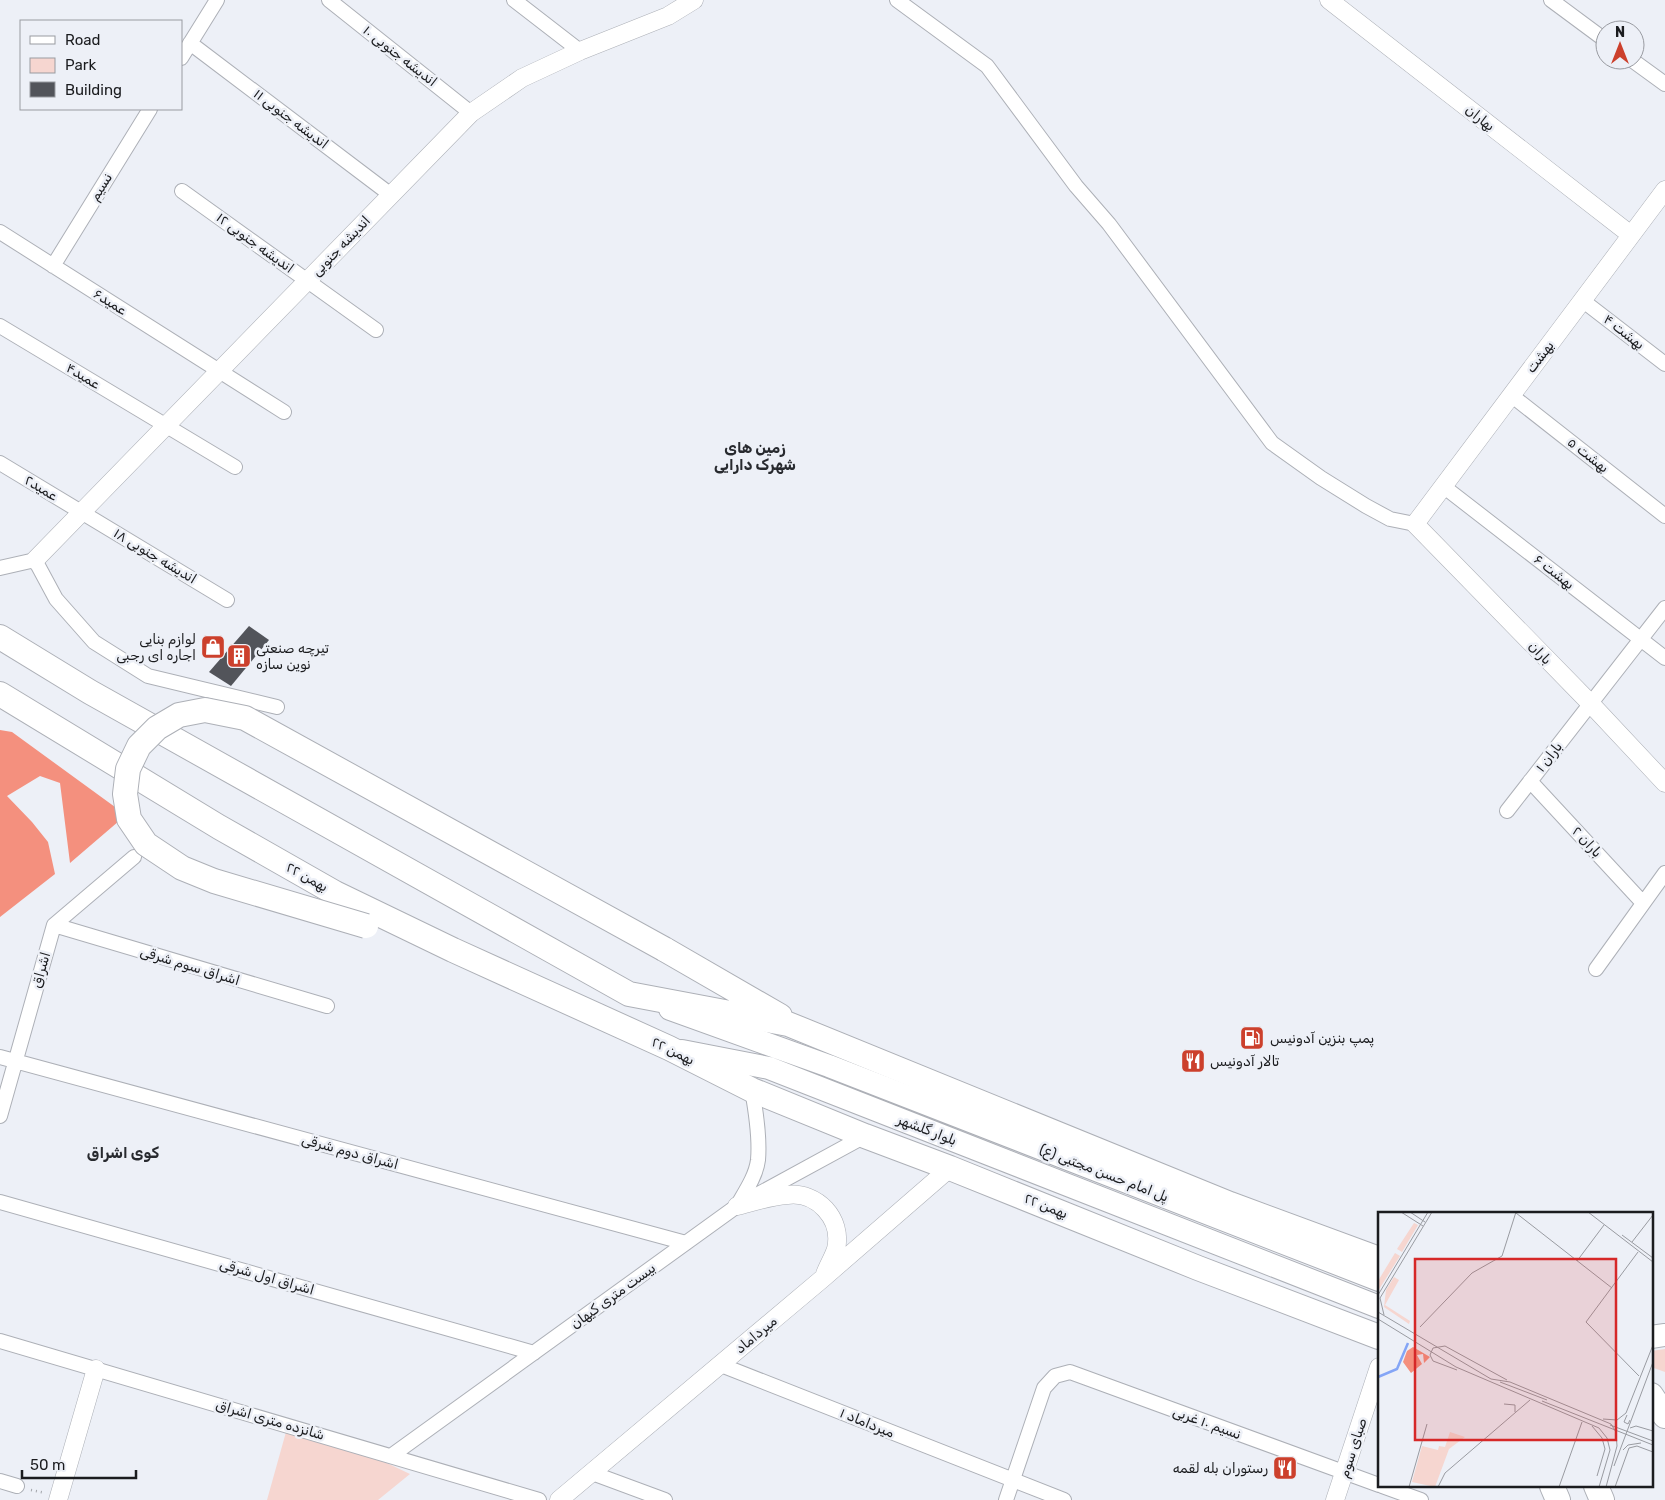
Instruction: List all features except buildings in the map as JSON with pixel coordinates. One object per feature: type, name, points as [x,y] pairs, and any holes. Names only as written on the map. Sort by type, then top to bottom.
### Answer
[{"type":"highway","points":[[0,637],[90,692],[629,994],[788,1024],[805,1030],[1230,1204],[1378,1259]]},
{"type":"highway","name":"۲۲ بهمن","points":[[0,694],[219,827],[327,888],[453,950],[669,1048],[752,1090],[1198,1268],[1378,1337]]},
{"type":"highway","points":[[485,964],[214,881],[182,868],[146,844],[129,820],[124,794],[128,769],[139,746],[157,728],[186,713],[205,710],[244,718],[664,949],[805,1030]]},
{"type":"highway","points":[[1652,1396],[1665,1416]]},
{"type":"highway","points":[[1553,1488],[1558,1500]]},
{"type":"highway","points":[[1597,1488],[1602,1500]]},
{"type":"main road","name":"پل امام حسن مجتبی (ع)","points":[[629,994],[829,1066],[1378,1280]]},
{"type":"main road","name":"بلوار گلشهر","points":[[669,1048],[769,1068],[1378,1307]]},
{"type":"main road","points":[[1652,1337],[1665,1335]]},
{"type":"main road","points":[[1652,1386],[1665,1392]]},
{"type":"main road","points":[[1652,1415],[1665,1420]]},
{"type":"street","points":[[182,56],[217,0]]},
{"type":"street","name":"اندیشه جنوبی ۱۰","points":[[329,0],[471,113]]},
{"type":"street","points":[[514,0],[580,51]]},
{"type":"street","name":"اندیشه جنوبی","points":[[35,560],[471,113],[522,78],[580,51],[668,16],[694,0]]},
{"type":"street","points":[[897,0],[987,66],[1076,186],[1109,224],[1272,443],[1321,478],[1366,506],[1390,519],[1415,524]]},
{"type":"street","name":"بهاران","points":[[1329,0],[1348,6],[1631,235]]},
{"type":"street","points":[[1558,2],[1595,32]]},
{"type":"street","name":"اندیشه جنوبی ۱۱","points":[[190,43],[391,195]]},
{"type":"street","points":[[1645,69],[1665,84]]},
{"type":"street","name":"نسیم","points":[[53,266],[149,110]]},
{"type":"street","name":"بهشت","points":[[1415,524],[1665,190]]},
{"type":"street","name":"اندیشه جنوبی ۱۲","points":[[182,191],[376,330]]},
{"type":"street","name":"عمید۶","points":[[0,232],[284,412]]},
{"type":"street","name":"بهشت ۴","points":[[1582,300],[1665,364]]},
{"type":"street","name":"عمید۴","points":[[0,326],[234,467]]},
{"type":"street","name":"بهشت ۵","points":[[1511,395],[1665,516]]},
{"type":"street","name":"عمید۲","points":[[0,463],[82,512]]},
{"type":"street","name":"بهشت ۶","points":[[1443,486],[1665,658]]},
{"type":"street","name":"اندیشه جنوبی ۱۸","points":[[82,512],[227,600]]},
{"type":"street","name":"باران","points":[[1415,524],[1665,783]]},
{"type":"street","points":[[0,568],[35,560],[56,599],[94,642],[148,676],[277,707]]},
{"type":"street","name":"باران ۱","points":[[1507,811],[1665,608]]},
{"type":"street","name":"باران ۲","points":[[1530,781],[1643,903]]},
{"type":"street","points":[[54,925],[134,857]]},
{"type":"street","points":[[1596,969],[1665,873]]},
{"type":"street","name":"اشراق سوم شرقی","points":[[54,925],[327,1006]]},
{"type":"street","name":"اشراق","points":[[0,1116],[54,925]]},
{"type":"street","name":"اشراق دوم شرقی","points":[[0,1057],[686,1243]]},
{"type":"street","name":"بیست متری کیهان","points":[[391,1456],[737,1206],[749,1186],[758,1161],[752,1090]]},
{"type":"street","points":[[737,1206],[865,1136]]},
{"type":"street","name":"میرداماد","points":[[560,1500],[721,1365],[950,1168]]},
{"type":"street","points":[[737,1206],[788,1194],[808,1197],[828,1210],[836,1228],[836,1248],[822,1279]]},
{"type":"street","name":"اشراق اول شرقی","points":[[0,1202],[534,1353]]},
{"type":"street","name":"شانزده متری اشراق","points":[[0,1341],[539,1500]]},
{"type":"street","name":"میرداماد ۱","points":[[721,1365],[1064,1500]]},
{"type":"street","points":[[58,1499],[96,1369]]},
{"type":"street","name":"صبای سوم","points":[[1335,1500],[1378,1370]]},
{"type":"street","name":"نسیم ۱۰ غربی","points":[[1013,1481],[1044,1388],[1055,1376],[1070,1372],[1378,1485]]},
{"type":"street","points":[[592,1473],[665,1500]]},
{"type":"street","points":[[0,1481],[17,1486]]},
{"type":"street","points":[[1006,1500],[1013,1481]]},
{"type":"street","name":"نسیم ۱۰ غربی","points":[[1386,1488],[1421,1500]]},
{"type":"path","points":[[17,1486],[58,1499]]},
{"type":"green space","points":[[1665,1349],[1665,1372],[1652,1367],[1652,1351]]},
{"type":"green space","points":[[286,1432],[372,1456],[410,1474],[378,1500],[267,1500]]},
{"type":"shaded area","points":[[0,730],[12,732],[126,815],[70,863],[60,783],[40,776],[7,796],[48,842],[55,874],[0,917]]},
{"type":"place","name":"لوازم بنایی اجاره ای رجبی","points":[[213,647]]},
{"type":"place","name":"تیرچه صنعتی نوین سازه","points":[[239,656]]},
{"type":"place","name":"پمپ بنزین آدونیس","points":[[1252,1038]]},
{"type":"place","name":"تالار آدونیس","points":[[1193,1061]]},
{"type":"place","name":"رستوران بله لقمه","points":[[1285,1468]]},
{"type":"district","name":"زمین های شهرک دارایی","points":[[755,456]]},
{"type":"district","name":"کوی اشراق","points":[[123,1153]]}]
